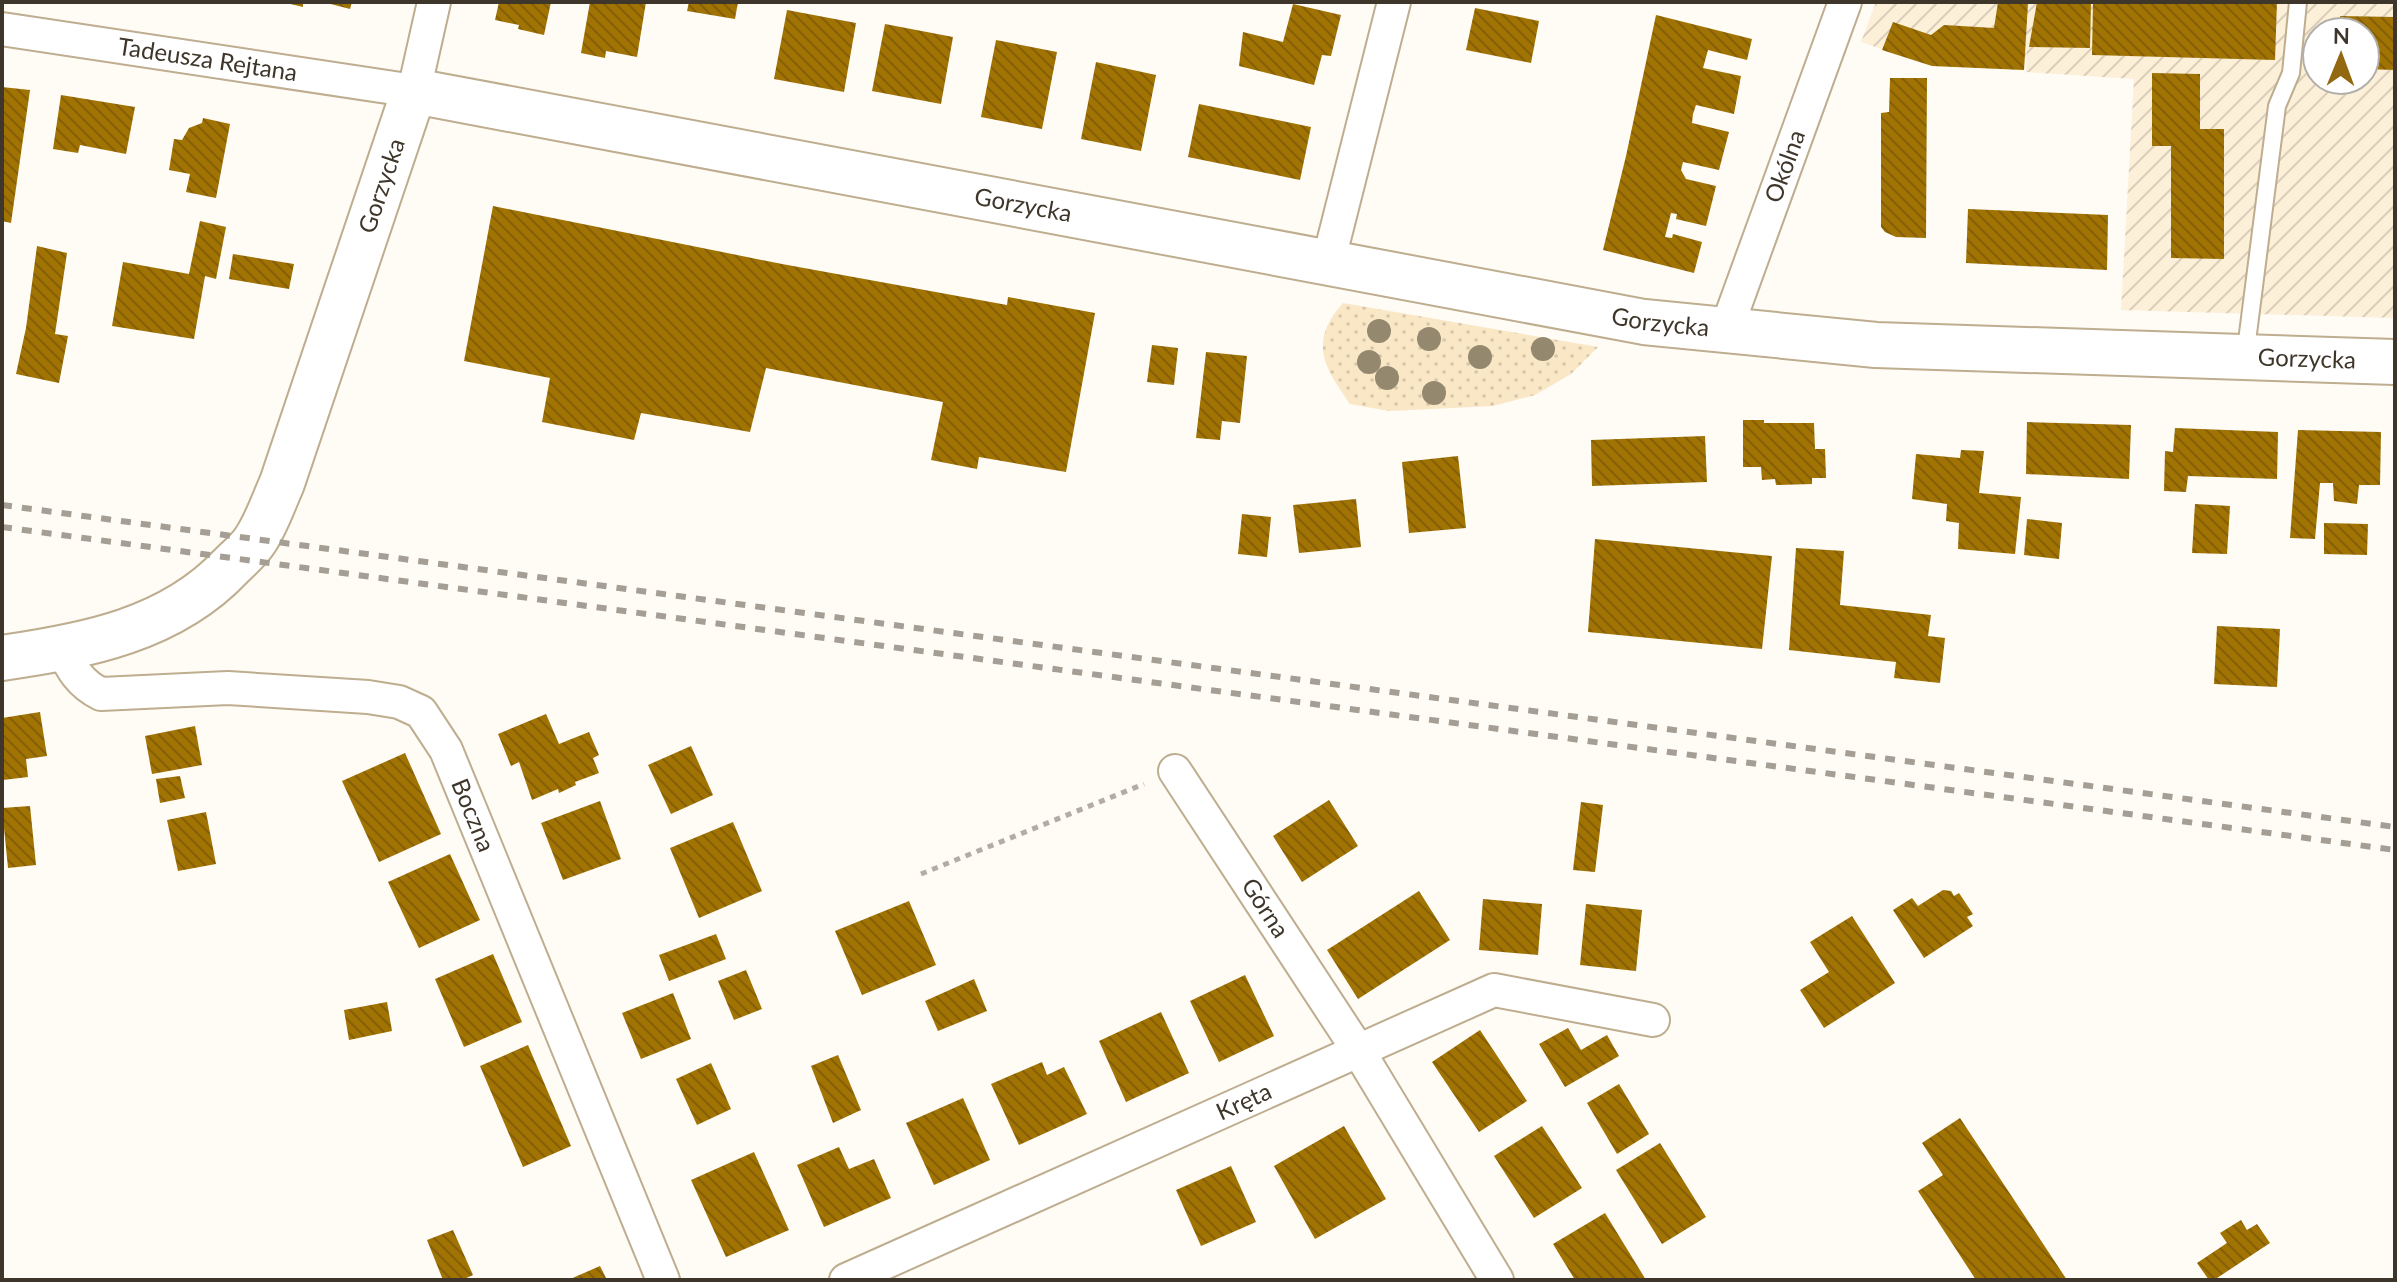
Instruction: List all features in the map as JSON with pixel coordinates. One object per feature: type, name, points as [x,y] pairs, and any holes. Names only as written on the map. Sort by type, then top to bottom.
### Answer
[{"type":"street","points":[[414,91],[434,2]]},
{"type":"street","points":[[1328,263],[1394,2]]},
{"type":"street","name":"Okólna","points":[[1726,330],[1840,3]]},
{"type":"street","name":"Tadeusza Rejtana","points":[[2,29],[414,91]]},
{"type":"street","name":"Gorzycka","points":[[2,658],[62,649],[124,633],[176,611],[211,587],[256,539],[282,483],[414,91],[1644,322],[1876,345],[2395,362]]},
{"type":"street","name":"Boczna","points":[[62,649],[76,677],[101,694],[228,688],[368,697],[399,702],[421,712],[446,750],[663,1280]]},
{"type":"street","name":"Górna","points":[[1175,771],[1358,1050],[1497,1280]]},
{"type":"street","name":"Kręta","points":[[846,1280],[1494,990],[1653,1020]]},
{"type":"lane","points":[[2245,358],[2277,106],[2291,73],[2298,2]]},
{"type":"path","points":[[921,874],[1175,771]]},
{"type":"shaded area","points":[[1876,2],[2395,2],[2395,318],[2121,310],[2134,79],[2026,72],[2027,49],[2024,70],[1932,66],[1861,42]]},
{"type":"shaded area","points":[[1343,303],[1598,347],[1571,374],[1535,395],[1493,406],[1389,411],[1350,404],[1327,366],[1323,342],[1326,330]]},
{"type":"building","points":[[282,2],[303,2],[303,7]]},
{"type":"building","points":[[323,2],[352,2],[350,9]]},
{"type":"building","points":[[499,2],[551,2],[544,35],[495,20]]},
{"type":"building","points":[[590,2],[646,2],[637,57],[606,51],[605,58],[581,53]]},
{"type":"building","points":[[689,2],[738,2],[735,19],[687,11]]},
{"type":"building","points":[[1998,2],[2028,3],[2024,70],[1932,66],[1882,50],[1893,22],[1931,35],[1944,25],[1994,28]]},
{"type":"building","points":[[2037,2],[2091,2],[2090,48],[2029,47]]},
{"type":"building","points":[[2093,2],[2277,2],[2275,60],[2092,55]]},
{"type":"building","points":[[1293,4],[1341,15],[1331,56],[1322,55],[1314,85],[1239,66],[1243,32],[1283,42]]},
{"type":"building","points":[[1475,8],[1539,21],[1531,63],[1466,50]]},
{"type":"building","points":[[787,10],[856,23],[844,92],[774,79]]},
{"type":"building","points":[[1656,15],[1752,39],[1747,60],[1708,50],[1703,68],[1741,76],[1734,114],[1696,105],[1693,114],[1692,123],[1729,132],[1719,170],[1683,162],[1681,170],[1686,179],[1716,186],[1706,226],[1676,219],[1677,214],[1671,213],[1665,237],[1672,238],[1673,234],[1702,242],[1694,273],[1603,250]]},
{"type":"building","points":[[2381,17],[2395,17],[2395,70],[2381,70]]},
{"type":"building","points":[[885,24],[953,37],[941,104],[872,91]]},
{"type":"building","points":[[996,40],[1057,52],[1042,129],[981,117]]},
{"type":"building","points":[[1096,62],[1156,75],[1141,151],[1081,139]]},
{"type":"building","points":[[2152,73],[2200,74],[2200,129],[2224,129],[2224,259],[2171,258],[2171,146],[2152,146]]},
{"type":"building","points":[[1890,78],[1927,78],[1926,238],[1896,237],[1881,227],[1881,113],[1889,112]]},
{"type":"building","points":[[2,87],[30,90],[11,223],[2,221]]},
{"type":"building","points":[[61,95],[135,107],[126,154],[80,145],[78,153],[53,149]]},
{"type":"building","points":[[1199,104],[1311,127],[1300,180],[1188,157]]},
{"type":"building","points":[[203,118],[230,124],[216,198],[186,192],[190,174],[169,170],[174,139],[182,140],[189,128],[202,123]]},
{"type":"building","points":[[493,206],[1007,305],[1008,297],[1095,313],[1066,472],[979,457],[977,469],[931,460],[943,402],[766,368],[750,432],[641,413],[634,440],[542,422],[550,378],[464,361]]},
{"type":"building","points":[[1968,209],[2108,215],[2107,270],[1966,263]]},
{"type":"building","points":[[200,221],[226,227],[216,279],[205,276],[194,339],[112,326],[123,262],[189,274]]},
{"type":"building","points":[[37,246],[67,253],[55,334],[68,336],[59,383],[16,374],[26,328]]},
{"type":"building","points":[[233,254],[294,264],[289,289],[229,279]]},
{"type":"building","points":[[1152,345],[1178,348],[1174,385],[1147,382]]},
{"type":"building","points":[[1206,352],[1247,356],[1240,423],[1222,421],[1220,440],[1196,438]]},
{"type":"building","points":[[1743,420],[1814,423],[1815,449],[1825,449],[1826,478],[1812,478],[1812,484],[1776,485],[1775,479],[1762,480],[1761,467],[1743,467]]},
{"type":"building","points":[[2027,422],[2131,425],[2129,479],[2026,474]]},
{"type":"building","points":[[2175,428],[2278,432],[2277,479],[2188,476],[2186,492],[2164,491],[2165,451],[2173,452]]},
{"type":"building","points":[[2298,430],[2381,432],[2380,485],[2359,485],[2357,504],[2334,501],[2333,483],[2320,483],[2315,539],[2290,538]]},
{"type":"building","points":[[1705,436],[1707,482],[1592,486],[1591,440]]},
{"type":"building","points":[[1961,450],[1984,451],[1979,493],[2021,497],[2015,554],[1958,549],[1959,523],[1946,521],[1947,504],[1912,499],[1916,454],[1960,458]]},
{"type":"building","points":[[1458,456],[1466,528],[1409,533],[1402,462]]},
{"type":"building","points":[[1356,499],[1361,547],[1299,553],[1293,505]]},
{"type":"building","points":[[2195,504],[2230,506],[2227,554],[2192,553]]},
{"type":"building","points":[[1242,514],[1271,517],[1267,557],[1238,554]]},
{"type":"building","points":[[2027,519],[2062,523],[2059,559],[2024,555]]},
{"type":"building","points":[[2324,523],[2368,524],[2367,555],[2324,554]]},
{"type":"building","points":[[1595,539],[1772,556],[1762,649],[1588,632]]},
{"type":"building","points":[[1796,548],[1844,551],[1840,605],[1931,615],[1928,636],[1945,638],[1940,683],[1894,678],[1896,662],[1789,650]]},
{"type":"building","points":[[2217,626],[2280,629],[2277,687],[2214,684]]},
{"type":"building","points":[[40,712],[47,756],[26,759],[28,777],[3,780],[2,718]]},
{"type":"building","points":[[546,714],[559,744],[589,732],[599,755],[593,758],[599,773],[575,782],[576,785],[559,793],[558,789],[532,800],[519,762],[511,766],[498,734]]},
{"type":"building","points":[[195,726],[202,765],[152,774],[145,736]]},
{"type":"building","points":[[691,746],[713,795],[671,814],[648,765]]},
{"type":"building","points":[[405,753],[441,834],[379,862],[342,781]]},
{"type":"building","points":[[180,776],[185,798],[160,803],[156,779]]},
{"type":"building","points":[[1329,800],[1358,846],[1302,882],[1273,836]]},
{"type":"building","points":[[600,801],[621,859],[563,880],[541,823]]},
{"type":"building","points":[[1581,802],[1603,805],[1595,872],[1573,870]]},
{"type":"building","points":[[30,806],[36,865],[8,868],[2,808]]},
{"type":"building","points":[[206,812],[216,864],[178,871],[167,820]]},
{"type":"building","points":[[733,822],[762,891],[699,918],[670,848]]},
{"type":"building","points":[[450,854],[480,920],[419,948],[388,882]]},
{"type":"building","points":[[1943,890],[1951,891],[1954,896],[1959,893],[1973,914],[1967,917],[1973,926],[1924,958],[1893,910],[1912,898],[1918,906]]},
{"type":"building","points":[[1419,891],[1450,940],[1358,999],[1327,950]]},
{"type":"building","points":[[1483,899],[1542,904],[1538,955],[1479,950]]},
{"type":"building","points":[[909,901],[936,965],[862,995],[835,931]]},
{"type":"building","points":[[1586,904],[1642,910],[1636,971],[1580,965]]},
{"type":"building","points":[[1852,916],[1895,983],[1824,1028],[1800,990],[1829,972],[1810,942]]},
{"type":"building","points":[[716,934],[726,959],[669,981],[659,955]]},
{"type":"building","points":[[493,954],[522,1022],[464,1047],[435,979]]},
{"type":"building","points":[[746,970],[762,1009],[734,1020],[718,981]]},
{"type":"building","points":[[1245,975],[1274,1036],[1219,1062],[1190,1001]]},
{"type":"building","points":[[974,979],[987,1011],[938,1031],[925,1001]]},
{"type":"building","points":[[673,993],[691,1039],[641,1059],[622,1013]]},
{"type":"building","points":[[387,1002],[392,1031],[349,1040],[344,1010]]},
{"type":"building","points":[[1161,1012],[1189,1073],[1126,1102],[1099,1041]]},
{"type":"building","points":[[1568,1028],[1581,1050],[1607,1035],[1619,1056],[1565,1087],[1539,1044]]},
{"type":"building","points":[[1480,1030],[1527,1101],[1479,1132],[1432,1062]]},
{"type":"building","points":[[528,1045],[571,1146],[523,1167],[480,1066]]},
{"type":"building","points":[[838,1055],[861,1110],[833,1123],[811,1066]]},
{"type":"building","points":[[1042,1062],[1047,1075],[1064,1067],[1087,1114],[1019,1145],[991,1084]]},
{"type":"building","points":[[711,1063],[731,1109],[697,1125],[676,1079]]},
{"type":"building","points":[[1619,1084],[1649,1134],[1617,1154],[1587,1103]]},
{"type":"building","points":[[963,1098],[990,1160],[934,1185],[906,1123]]},
{"type":"building","points":[[1960,1118],[2067,1280],[1976,1280],[1918,1191],[1943,1175],[1922,1143]]},
{"type":"building","points":[[1344,1126],[1386,1199],[1315,1239],[1274,1166]]},
{"type":"building","points":[[1542,1126],[1582,1188],[1534,1218],[1494,1156]]},
{"type":"building","points":[[1660,1143],[1706,1217],[1662,1244],[1616,1170]]},
{"type":"building","points":[[839,1147],[849,1169],[874,1159],[891,1198],[824,1227],[797,1165]]},
{"type":"building","points":[[754,1152],[789,1230],[726,1257],[691,1180]]},
{"type":"building","points":[[1231,1166],[1256,1222],[1201,1246],[1176,1190]]},
{"type":"building","points":[[1605,1213],[1646,1280],[1575,1280],[1553,1244]]},
{"type":"building","points":[[2241,1220],[2247,1230],[2257,1224],[2270,1243],[2214,1280],[2209,1280],[2197,1263],[2227,1243],[2220,1233]]},
{"type":"building","points":[[453,1230],[473,1275],[462,1280],[443,1280],[427,1240]]},
{"type":"building","points":[[600,1266],[607,1280],[568,1280]]},
{"type":"railway","points":[[2,505],[2395,827]]},
{"type":"railway","points":[[2,527],[2395,850]]}]
